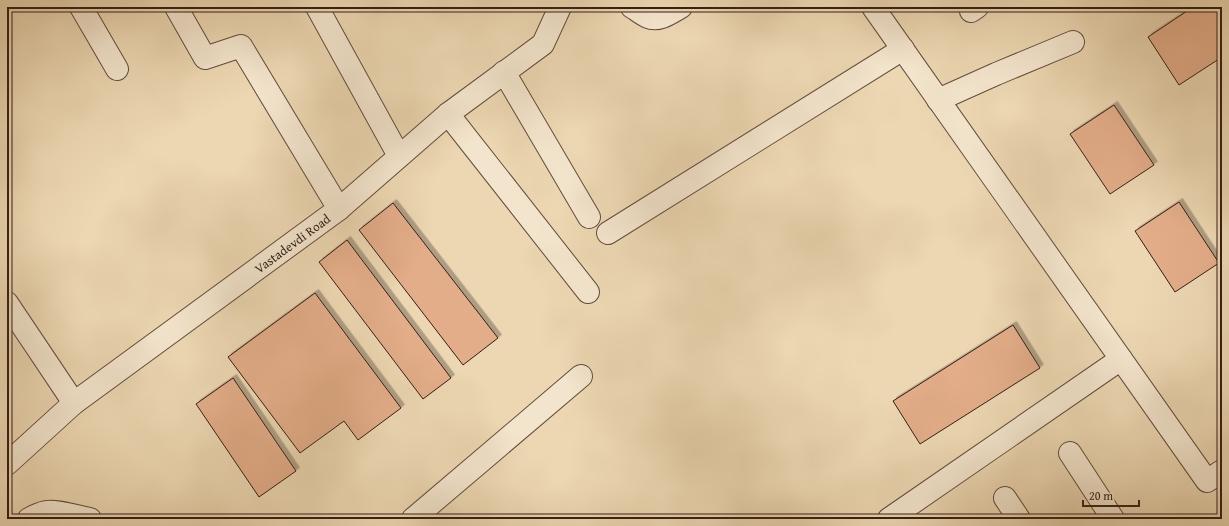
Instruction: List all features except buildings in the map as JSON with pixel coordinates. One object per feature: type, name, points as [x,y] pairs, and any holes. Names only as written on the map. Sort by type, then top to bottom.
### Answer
[{"type":"street","points":[[82,7],[117,69]]},
{"type":"street","points":[[176,7],[205,58],[241,46],[339,209]]},
{"type":"street","points":[[317,7],[399,156]]},
{"type":"street","name":"Vastadevdi Road","points":[[7,464],[74,403],[339,209],[448,114],[543,44],[560,7]]},
{"type":"street","points":[[632,7],[649,18],[655,19],[681,7]]},
{"type":"street","points":[[873,7],[1121,360],[1217,481]]},
{"type":"street","points":[[938,100],[1073,42]]},
{"type":"street","points":[[608,233],[902,49]]},
{"type":"street","points":[[504,72],[589,217]]},
{"type":"street","points":[[448,114],[588,292]]},
{"type":"street","points":[[7,303],[74,403]]},
{"type":"street","points":[[889,519],[1121,360]]},
{"type":"street","points":[[413,519],[581,376]]},
{"type":"street","points":[[1070,453],[1113,519]]},
{"type":"street","points":[[1005,498],[1019,519]]},
{"type":"street","points":[[29,519],[47,511],[90,519]]}]
